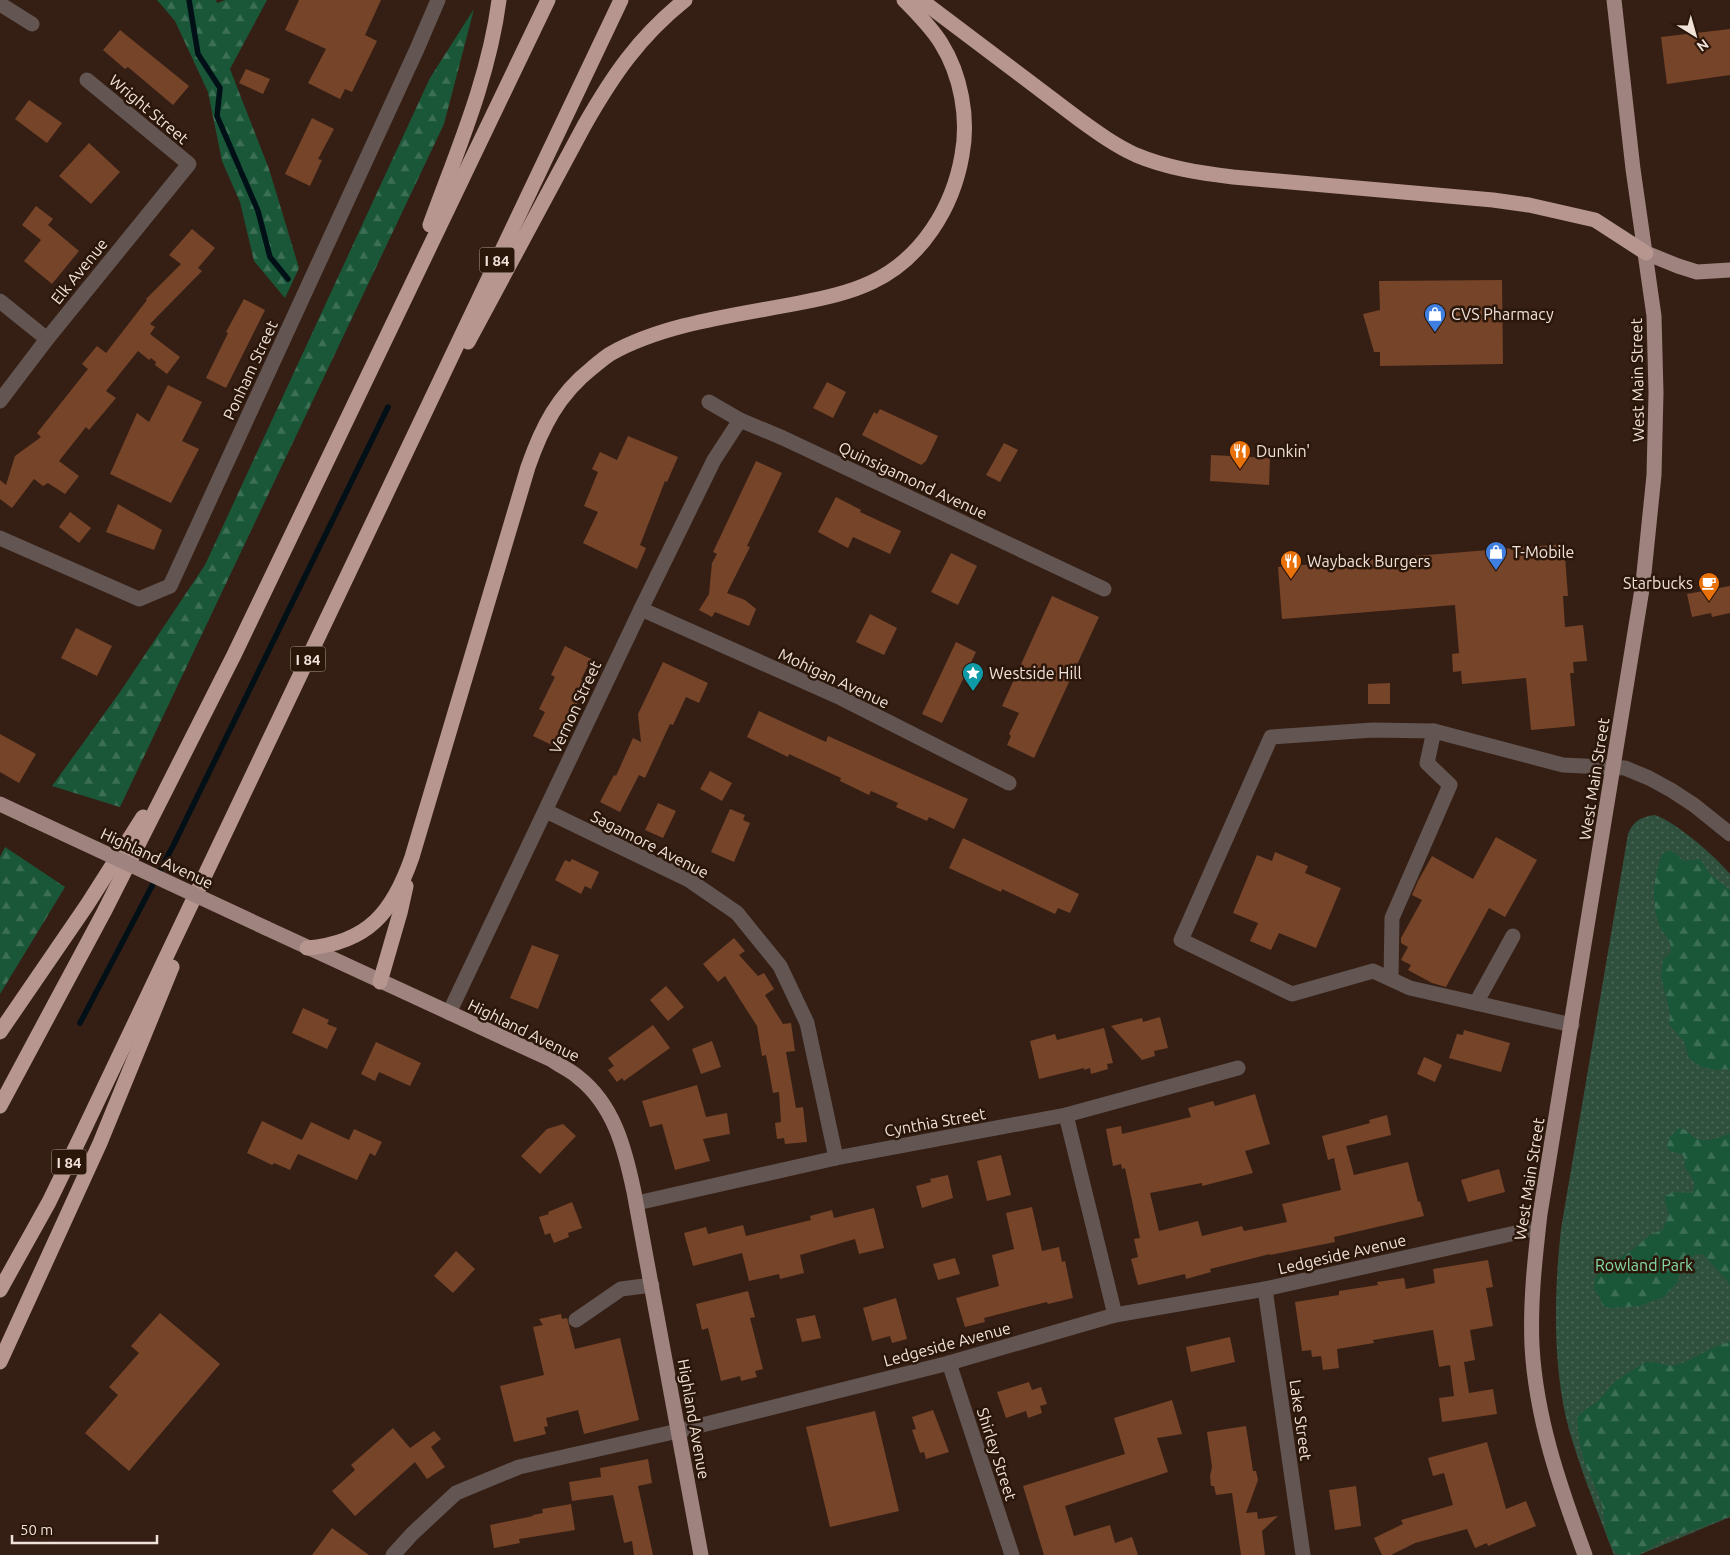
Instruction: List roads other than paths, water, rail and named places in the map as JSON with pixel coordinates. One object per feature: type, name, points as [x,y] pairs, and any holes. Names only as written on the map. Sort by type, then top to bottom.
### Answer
[{"type":"highway","points":[[400,308],[474,104],[488,60],[500,0]]},
{"type":"highway","points":[[0,1106],[104,912],[242,638],[548,0]]},
{"type":"highway","name":"I 84","points":[[0,1290],[61,1178],[621,0]]},
{"type":"highway","points":[[373,520],[597,103],[621,65],[644,37],[685,0]]},
{"type":"highway","points":[[380,982],[400,913],[412,857],[528,467],[538,438],[551,413],[567,391],[586,372],[608,355],[634,342],[690,325],[845,292],[872,282],[897,267],[917,249],[935,226],[949,200],[959,173],[964,143],[964,116],[960,90],[953,66],[941,42],[904,0]]},
{"type":"highway","points":[[921,0],[1046,96],[1101,134],[1135,154],[1164,165],[1233,177],[1493,200],[1529,205],[1595,220],[1646,252]]},
{"type":"highway","points":[[0,1032],[87,905],[188,746]]},
{"type":"highway","points":[[0,1362],[100,1143],[242,798]]},
{"type":"highway","points":[[307,948],[322,947],[341,942],[358,934],[374,923],[387,910],[398,893],[412,857]]},
{"type":"highway","points":[[0,1098],[54,1005]]},
{"type":"main road","name":"West Main Street","points":[[1585,1555],[1555,1471],[1546,1436],[1538,1396],[1532,1348],[1531,1306],[1538,1228],[1643,583],[1654,475],[1655,331],[1646,252],[1633,168],[1614,0]]},
{"type":"main road","points":[[1646,252],[1678,266],[1698,272],[1730,270]]},
{"type":"main road","name":"Highland Avenue","points":[[0,804],[380,982],[552,1060],[571,1072],[590,1088],[607,1110],[618,1134],[637,1203],[701,1555]]},
{"type":"street","name":"Ponham Street","points":[[0,538],[138,599],[170,586],[438,0]]},
{"type":"street","points":[[0,4],[32,24]]},
{"type":"street","name":"Wright Street","points":[[87,80],[189,164]]},
{"type":"street","name":"Elk Avenue","points":[[0,401],[46,339],[189,164]]},
{"type":"street","points":[[0,301],[46,339]]},
{"type":"street","name":"Quinsigamond Avenue","points":[[709,402],[740,420],[783,438],[1104,589]]},
{"type":"street","name":"Vernon Street","points":[[449,1013],[714,460],[740,420]]},
{"type":"street","name":"Mohigan Avenue","points":[[641,609],[841,698],[1009,783]]},
{"type":"street","points":[[1572,1025],[1410,988],[1373,971],[1292,994],[1181,940],[1271,737],[1373,730],[1434,731],[1563,765],[1625,768],[1671,790],[1694,805],[1730,834]]},
{"type":"street","points":[[1391,979],[1392,918],[1450,785],[1427,763],[1434,731]]},
{"type":"street","name":"Sagamore Avenue","points":[[546,811],[689,880],[737,913],[780,966],[807,1024],[836,1158]]},
{"type":"street","points":[[1476,1003],[1513,936]]},
{"type":"street","name":"Cynthia Street","points":[[637,1203],[836,1158],[1066,1115],[1238,1068]]},
{"type":"street","points":[[1066,1115],[1115,1315]]},
{"type":"street","name":"Ledgeside Avenue","points":[[393,1555],[412,1534],[456,1493],[519,1467],[678,1431],[949,1363],[1115,1315],[1265,1289],[1538,1228]]},
{"type":"street","points":[[576,1320],[621,1289],[652,1284]]},
{"type":"street","name":"Lake Street","points":[[1265,1289],[1303,1555]]},
{"type":"street","name":"Shirley Street","points":[[949,1363],[1012,1555]]},
{"type":"waterway","points":[[189,0],[198,54],[220,88],[217,116],[258,211],[270,257],[288,279]]},
{"type":"waterway","points":[[80,1023],[173,846],[388,407]]},
{"type":"place","name":"CVS Pharmacy","points":[[1435,333]]},
{"type":"place","name":"Dunkin'","points":[[1240,470]]},
{"type":"place","name":"T-Mobile","points":[[1496,571]]},
{"type":"place","name":"Wayback Burgers","points":[[1291,580]]},
{"type":"place","name":"Starbucks","points":[[1709,602]]},
{"type":"place","name":"Westside Hill","points":[[973,692]]},
{"type":"park label","name":"Rowland Park","points":[[1644,1265]]}]
